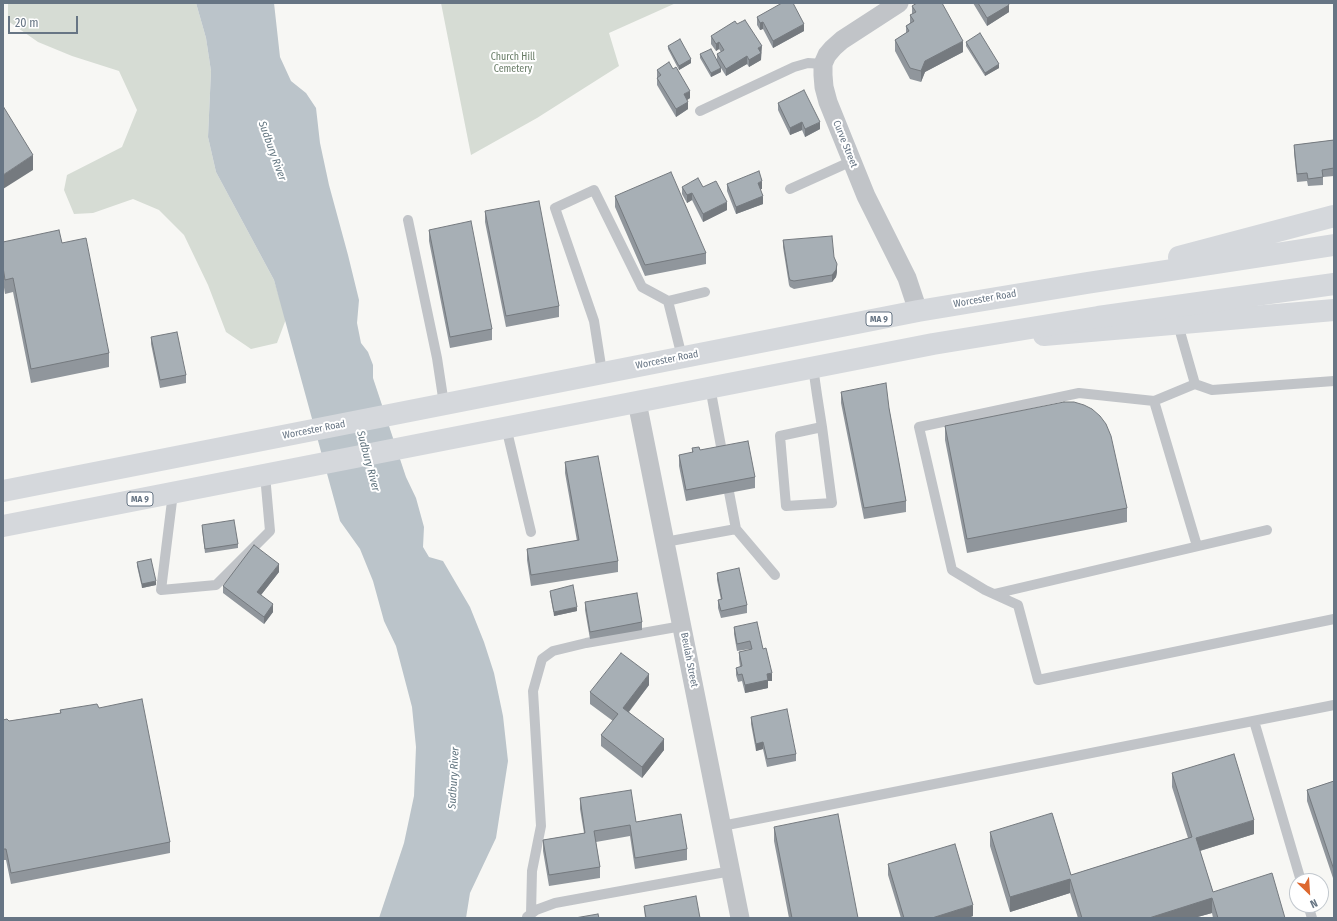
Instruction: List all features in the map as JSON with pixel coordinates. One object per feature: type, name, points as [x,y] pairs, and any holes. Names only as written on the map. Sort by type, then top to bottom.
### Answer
[{"type":"main road","points":[[1087,283],[1239,240],[1334,216]]},
{"type":"main road","name":"Worcester Road","points":[[3,491],[918,311],[1087,283],[1334,246]]},
{"type":"main road","name":"MA 9","points":[[3,526],[933,344],[1054,324],[1175,315],[1334,284]]},
{"type":"main road","points":[[1175,315],[1334,310]]},
{"type":"street","points":[[823,64],[827,55],[842,40],[899,3]]},
{"type":"street","name":"Curve Street","points":[[823,64],[824,87],[828,102],[876,218],[907,278],[918,311]]},
{"type":"street","name":"Beulah Street","points":[[637,402],[740,918]]},
{"type":"lane","points":[[700,111],[794,67],[808,63],[823,64]]},
{"type":"lane","points":[[790,189],[852,161]]},
{"type":"lane","points":[[602,372],[594,321],[556,208],[594,190],[642,287],[668,301],[706,292]]},
{"type":"lane","points":[[408,220],[437,358],[435,406]]},
{"type":"lane","points":[[668,301],[682,357]]},
{"type":"lane","points":[[1175,315],[1194,384]]},
{"type":"lane","points":[[813,367],[822,427],[832,502],[786,506],[780,436],[822,427]]},
{"type":"lane","points":[[1334,381],[1212,390],[1194,384],[1154,401],[1079,393],[919,428],[952,570],[994,594],[1018,605],[1038,680],[1334,619]]},
{"type":"lane","points":[[710,387],[723,457]]},
{"type":"lane","points":[[1154,401],[1197,546]]},
{"type":"lane","points":[[506,427],[531,532]]},
{"type":"lane","points":[[173,493],[161,590],[216,585],[270,531],[271,473]]},
{"type":"lane","points":[[729,492],[736,530],[775,575]]},
{"type":"lane","points":[[665,542],[736,530]]},
{"type":"lane","points":[[994,594],[1266,530]]},
{"type":"lane","points":[[528,916],[532,871],[541,826],[533,691],[542,659],[553,651],[586,643],[682,626]]},
{"type":"lane","points":[[722,826],[1334,706]]},
{"type":"lane","points":[[1254,721],[1299,873]]},
{"type":"lane","points":[[528,916],[536,910],[555,903],[731,871]]},
{"type":"green space","points":[[8,3],[196,3],[206,38],[211,71],[208,137],[216,172],[274,280],[286,319],[277,343],[251,349],[226,332],[208,285],[184,235],[159,210],[133,199],[93,213],[74,214],[64,190],[67,175],[122,147],[137,110],[119,71],[72,56],[38,42],[8,21]]},
{"type":"green space","name":"Church Hill Cemetery","points":[[441,3],[676,3],[609,33],[619,66],[537,118],[471,155]]},
{"type":"water","name":"Sudbury River","points":[[196,3],[274,3],[280,57],[291,81],[306,93],[316,108],[320,143],[329,185],[359,300],[357,323],[361,343],[368,352],[373,365],[373,378],[406,477],[416,498],[424,527],[423,547],[429,557],[443,561],[470,607],[494,673],[503,716],[508,761],[496,838],[470,893],[466,918],[379,918],[404,843],[414,796],[416,747],[412,707],[396,646],[384,621],[373,581],[360,549],[340,521],[274,280],[216,172],[208,137],[211,71],[206,38]]},
{"type":"building","points":[[782,3],[793,3],[804,24],[773,41],[763,22],[760,23],[757,17]]},
{"type":"building","points":[[917,3],[942,3],[963,41],[925,61],[921,71],[910,68],[895,40],[909,31],[906,26],[914,21],[910,15],[916,12],[912,6]]},
{"type":"building","points":[[978,3],[1008,3],[1009,5],[987,18]]},
{"type":"building","points":[[745,20],[762,46],[758,48],[761,53],[749,60],[747,56],[726,69],[717,54],[724,50],[719,42],[716,44],[711,36],[735,21],[737,24]]},
{"type":"building","points":[[980,33],[999,64],[985,73],[966,42]]},
{"type":"building","points":[[680,39],[691,59],[679,66],[668,46]]},
{"type":"building","points":[[711,49],[721,68],[711,73],[700,54]]},
{"type":"building","points":[[669,62],[673,69],[676,67],[690,91],[684,94],[688,102],[676,109],[657,78],[661,75],[657,70]]},
{"type":"building","points":[[804,90],[820,122],[805,129],[802,122],[790,128],[778,103]]},
{"type":"building","points":[[3,106],[33,155],[3,175]]},
{"type":"building","points":[[1334,140],[1334,168],[1322,170],[1323,177],[1308,179],[1307,173],[1297,174],[1294,145]]},
{"type":"building","points":[[759,171],[762,181],[758,183],[763,196],[736,207],[727,184]]},
{"type":"building","points":[[671,172],[706,253],[645,265],[615,196]]},
{"type":"building","points":[[698,178],[703,187],[716,181],[727,202],[703,214],[692,193],[687,195],[682,187]]},
{"type":"building","points":[[539,201],[559,306],[506,316],[485,211]]},
{"type":"building","points":[[471,221],[492,329],[450,337],[429,230]]},
{"type":"building","points":[[59,230],[62,243],[86,238],[109,353],[31,369],[13,278],[5,280],[3,267],[3,242]]},
{"type":"building","points":[[832,236],[834,257],[837,264],[836,270],[832,275],[794,281],[790,280],[783,240]]},
{"type":"building","points":[[177,332],[186,375],[160,380],[151,337]]},
{"type":"building","points":[[886,383],[889,408],[906,501],[864,508],[841,392]]},
{"type":"building","points":[[1064,402],[1074,402],[1092,409],[1106,424],[1111,436],[1127,508],[967,539],[945,426]]},
{"type":"building","points":[[748,441],[755,477],[686,490],[679,455],[693,452],[692,448],[699,447],[700,450]]},
{"type":"building","points":[[598,456],[618,561],[531,575],[527,549],[579,540],[565,462]]},
{"type":"building","points":[[234,520],[238,544],[205,549],[202,525]]},
{"type":"building","points":[[254,545],[279,564],[257,592],[273,604],[264,617],[223,586]]},
{"type":"building","points":[[151,559],[156,581],[142,584],[137,562]]},
{"type":"building","points":[[739,568],[747,605],[721,611],[718,600],[722,599],[717,573]]},
{"type":"building","points":[[573,585],[577,607],[554,612],[550,591]]},
{"type":"building","points":[[637,593],[642,622],[590,632],[585,602]]},
{"type":"building","points":[[757,622],[763,649],[766,648],[772,673],[767,674],[768,680],[745,685],[742,674],[738,675],[736,668],[742,666],[739,652],[752,649],[750,641],[737,644],[734,627]]},
{"type":"building","points":[[621,653],[649,674],[623,708],[664,739],[642,767],[601,735],[618,714],[590,692]]},
{"type":"building","points":[[142,699],[170,842],[11,873],[6,849],[3,849],[3,720],[7,719],[9,721],[61,713],[60,710],[97,704],[99,708]]},
{"type":"building","points":[[787,709],[796,754],[767,759],[763,742],[756,744],[751,717]]},
{"type":"building","points":[[1234,754],[1254,820],[1196,838],[1213,892],[1272,873],[1285,918],[1218,918],[1212,898],[1149,918],[1082,918],[1070,879],[1010,897],[990,832],[1052,813],[1071,875],[1192,837],[1172,773]]},
{"type":"building","points":[[1334,781],[1334,870],[1307,790]]},
{"type":"building","points":[[631,790],[636,822],[681,814],[687,849],[635,858],[630,825],[594,831],[600,867],[549,875],[543,840],[585,833],[580,798]]},
{"type":"building","points":[[838,814],[858,918],[792,918],[774,827]]},
{"type":"building","points":[[955,844],[973,905],[932,918],[904,918],[888,864]]},
{"type":"building","points":[[696,896],[700,918],[646,918],[644,906]]},
{"type":"building","points":[[598,914],[599,918],[575,918]]}]
